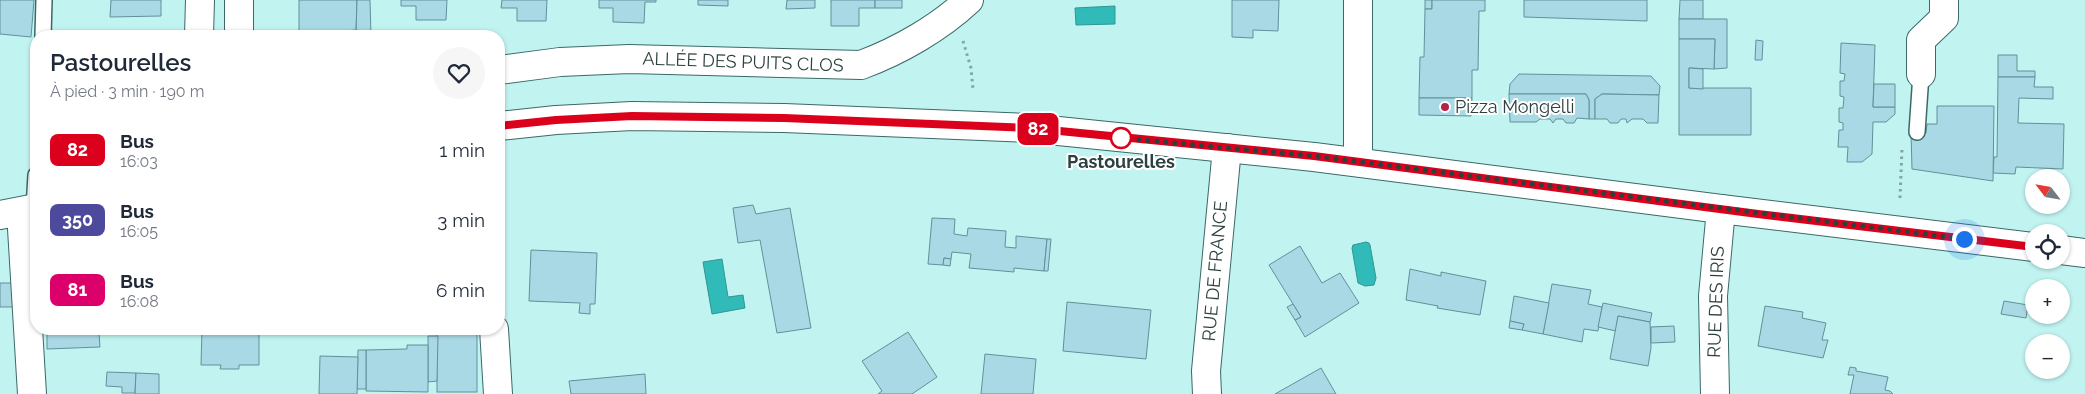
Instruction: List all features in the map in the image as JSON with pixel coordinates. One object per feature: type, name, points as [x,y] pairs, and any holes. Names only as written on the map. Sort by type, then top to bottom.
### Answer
[{"type":"main road","points":[[199,30],[200,0]]},
{"type":"main road","points":[[239,30],[240,0]]},
{"type":"main road","points":[[1358,0],[1358,162]]},
{"type":"main road","points":[[1921,74],[1921,40],[1944,18],[1944,0]]},
{"type":"main road","name":"ALLÉE DES PUITS CLOS","points":[[505,69],[560,62],[629,59],[861,65],[886,56],[962,6]]},
{"type":"main road","points":[[505,125],[556,120],[632,116],[784,118],[1020,128],[1358,162],[2025,246]]},
{"type":"main road","name":"RUE DE FRANCE","points":[[1207,394],[1206,371],[1227,148]]},
{"type":"main road","name":"RUE DES IRIS","points":[[1714,394],[1713,296],[1721,209]]},
{"type":"main road","points":[[23,211],[32,394]]},
{"type":"main road","points":[[2070,252],[2085,254]]},
{"type":"main road","points":[[494,335],[498,394]]},
{"type":"lane","points":[[42,30],[44,0]]},
{"type":"lane","points":[[1917,132],[1921,74]]},
{"type":"lane","points":[[23,211],[30,192]]},
{"type":"path","points":[[962,6],[973,89]]},
{"type":"water","points":[[1115,6],[1115,24],[1076,25],[1075,8]]},
{"type":"water","points":[[1366,242],[1370,245],[1376,278],[1374,285],[1365,286],[1358,283],[1352,248],[1353,245]]},
{"type":"water","points":[[722,259],[728,297],[743,295],[745,308],[712,314],[703,262]]},
{"type":"building","points":[[0,0],[34,0],[30,37],[0,34]]},
{"type":"building","points":[[111,0],[161,0],[161,16],[110,17]]},
{"type":"building","points":[[299,0],[357,0],[356,30],[299,30]]},
{"type":"building","points":[[357,0],[370,0],[371,30],[356,30]]},
{"type":"building","points":[[401,0],[447,0],[446,20],[416,20],[416,6],[401,6]]},
{"type":"building","points":[[502,0],[547,0],[546,21],[517,21],[517,8],[501,8]]},
{"type":"building","points":[[599,0],[656,0],[656,2],[645,2],[644,23],[613,22],[613,8],[599,8]]},
{"type":"building","points":[[698,0],[728,0],[728,6],[698,5]]},
{"type":"building","points":[[787,0],[815,0],[815,8],[786,9]]},
{"type":"building","points":[[831,0],[875,0],[875,8],[859,8],[859,26],[831,26]]},
{"type":"building","points":[[875,0],[902,0],[902,8],[875,8]]},
{"type":"building","points":[[1232,0],[1279,0],[1278,31],[1253,30],[1253,38],[1232,37]]},
{"type":"building","points":[[1425,0],[1432,0],[1432,9],[1425,9]]},
{"type":"building","points":[[1432,0],[1485,0],[1485,11],[1479,11],[1478,70],[1472,70],[1472,98],[1419,98],[1420,57],[1424,57],[1425,9],[1432,9]]},
{"type":"building","points":[[1524,0],[1647,0],[1647,21],[1524,17]]},
{"type":"building","points":[[1680,0],[1703,0],[1703,19],[1679,19]]},
{"type":"building","points":[[1679,19],[1727,19],[1727,68],[1714,69],[1715,39],[1679,39]]},
{"type":"building","points":[[1679,39],[1715,39],[1714,69],[1689,68],[1689,88],[1751,88],[1751,135],[1679,135]]},
{"type":"building","points":[[1756,40],[1763,41],[1762,60],[1755,60]]},
{"type":"building","points":[[1841,43],[1875,45],[1873,107],[1895,107],[1895,114],[1886,122],[1873,122],[1872,154],[1862,162],[1847,162],[1848,147],[1838,147],[1839,130],[1843,130],[1843,123],[1839,122],[1839,108],[1843,108],[1844,97],[1840,96],[1840,81],[1844,81],[1845,74],[1840,73]]},
{"type":"building","points":[[1998,55],[2017,55],[2017,71],[2035,71],[2035,77],[1998,77]]},
{"type":"building","points":[[1689,68],[1703,69],[1703,89],[1689,88]]},
{"type":"building","points":[[1519,74],[1651,76],[1660,86],[1659,95],[1602,94],[1595,99],[1595,119],[1589,119],[1589,100],[1586,94],[1509,94],[1510,84]]},
{"type":"building","points":[[1998,77],[2035,77],[2034,87],[2053,87],[2053,99],[2019,98],[2018,123],[2064,124],[2063,169],[2016,167],[2015,174],[1993,173],[1994,157],[1997,157]]},
{"type":"building","points":[[1874,84],[1895,84],[1895,107],[1873,107]]},
{"type":"building","points":[[1509,94],[1586,94],[1589,100],[1589,119],[1577,118],[1574,123],[1566,123],[1563,119],[1556,119],[1553,123],[1550,119],[1540,119],[1536,122],[1510,122]]},
{"type":"building","points":[[1602,94],[1659,95],[1658,123],[1647,123],[1643,119],[1632,119],[1627,123],[1626,119],[1621,119],[1618,123],[1610,123],[1607,119],[1595,119],[1595,99]]},
{"type":"building","name":"Pizza Mongelli","points":[[1419,98],[1472,98],[1471,116],[1419,115]]},
{"type":"building","points":[[1937,106],[1994,106],[1993,181],[1912,169],[1911,132],[1926,133],[1927,124],[1937,124]]},
{"type":"building","points":[[753,205],[756,214],[790,208],[811,328],[777,333],[760,240],[738,243],[733,208]]},
{"type":"building","points":[[932,218],[955,219],[954,234],[967,236],[968,228],[1006,231],[1005,247],[1016,248],[1016,236],[1047,239],[1044,271],[1014,268],[1014,272],[969,268],[971,254],[952,252],[951,259],[944,258],[943,265],[928,264]]},
{"type":"building","points":[[1047,239],[1051,239],[1048,271],[1044,271]]},
{"type":"building","points":[[1300,246],[1322,283],[1340,273],[1359,303],[1305,337],[1295,320],[1301,317],[1269,265]]},
{"type":"building","points":[[531,250],[597,253],[595,304],[590,304],[590,314],[579,313],[580,303],[529,301]]},
{"type":"building","points":[[944,258],[951,259],[950,266],[943,265]]},
{"type":"building","points":[[1410,269],[1441,276],[1441,272],[1486,281],[1480,315],[1437,308],[1438,306],[1406,300]]},
{"type":"building","points":[[0,283],[12,283],[13,307],[0,307]]},
{"type":"building","points":[[1552,284],[1591,290],[1588,304],[1602,307],[1598,331],[1584,329],[1582,342],[1543,334]]},
{"type":"building","points":[[1514,296],[1549,303],[1543,334],[1522,330],[1524,324],[1510,321]]},
{"type":"building","points":[[2004,301],[2025,304],[2025,318],[2001,314]]},
{"type":"building","points":[[1067,302],[1151,310],[1146,359],[1063,351]]},
{"type":"building","points":[[1603,303],[1652,313],[1650,322],[1618,316],[1616,331],[1598,327]]},
{"type":"building","points":[[1293,304],[1301,317],[1295,320],[1287,307]]},
{"type":"building","points":[[1765,306],[1803,312],[1802,318],[1826,323],[1822,340],[1828,340],[1823,358],[1758,346]]},
{"type":"building","points":[[1618,316],[1650,322],[1651,348],[1648,366],[1610,359]]},
{"type":"building","points":[[1510,321],[1524,324],[1522,330],[1509,328]]},
{"type":"building","points":[[1674,326],[1675,342],[1651,343],[1651,327]]},
{"type":"building","points":[[908,332],[937,377],[912,394],[878,394],[882,391],[862,361]]},
{"type":"building","points":[[47,335],[99,335],[100,347],[47,349]]},
{"type":"building","points":[[202,335],[259,335],[259,365],[239,365],[239,369],[220,369],[221,365],[201,365]]},
{"type":"building","points":[[437,335],[477,335],[477,392],[437,392]]},
{"type":"building","points":[[428,336],[438,336],[437,381],[428,382]]},
{"type":"building","points":[[407,345],[428,345],[428,392],[366,391],[366,350],[407,349]]},
{"type":"building","points":[[358,350],[366,350],[366,389],[357,389]]},
{"type":"building","points":[[985,354],[1036,359],[1033,394],[981,394]]},
{"type":"building","points":[[320,356],[358,357],[357,394],[319,394]]},
{"type":"building","points":[[1850,367],[1856,368],[1856,371],[1888,377],[1885,390],[1893,394],[1850,394],[1854,375],[1848,375]]},
{"type":"building","points":[[1321,368],[1336,394],[1275,394]]},
{"type":"building","points":[[107,372],[136,373],[135,393],[122,393],[122,387],[106,386]]},
{"type":"building","points":[[136,373],[159,374],[159,394],[135,394]]},
{"type":"building","points":[[645,374],[646,394],[571,394],[569,381]]},
{"type":"bus line","name":"82","points":[[505,125],[556,120],[632,116],[784,118],[1029,128],[1314,156],[1758,214],[2025,246]]},
{"type":"place","name":"Pizza Mongelli","points":[[1445,107]]},
{"type":"place","name":"Pastourelles","points":[[1121,138]]},
{"type":"route","points":[[1121,138],[1314,156],[1964,239]]}]
